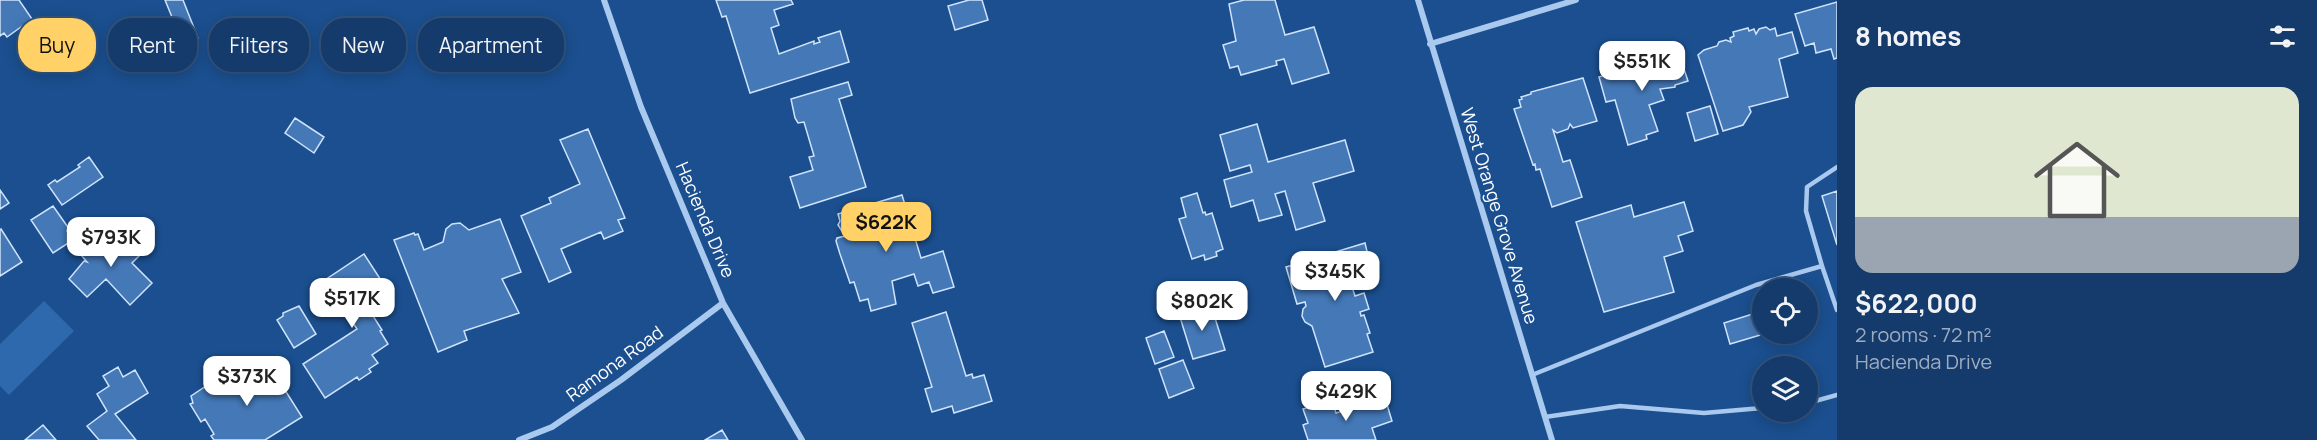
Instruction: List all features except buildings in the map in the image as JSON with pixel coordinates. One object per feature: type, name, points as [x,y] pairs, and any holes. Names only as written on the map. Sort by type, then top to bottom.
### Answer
[{"type":"street","name":"Hacienda Drive","points":[[604,0],[641,107],[723,303],[802,440]]},
{"type":"street","name":"West Orange Grove Avenue","points":[[1418,0],[1552,440]]},
{"type":"street","points":[[1430,44],[1576,0]]},
{"type":"street","name":"Ramona Road","points":[[519,440],[552,427],[621,380],[723,303]]},
{"type":"lane","points":[[1837,167],[1807,187],[1806,211],[1837,310]]},
{"type":"lane","points":[[1532,375],[1756,285],[1822,266]]},
{"type":"lane","points":[[1818,400],[1837,395]]},
{"type":"lane","points":[[1545,417],[1620,406],[1704,413],[1752,409]]},
{"type":"shaded area","points":[[44,301],[74,331],[9,395],[0,386],[0,344]]}]
